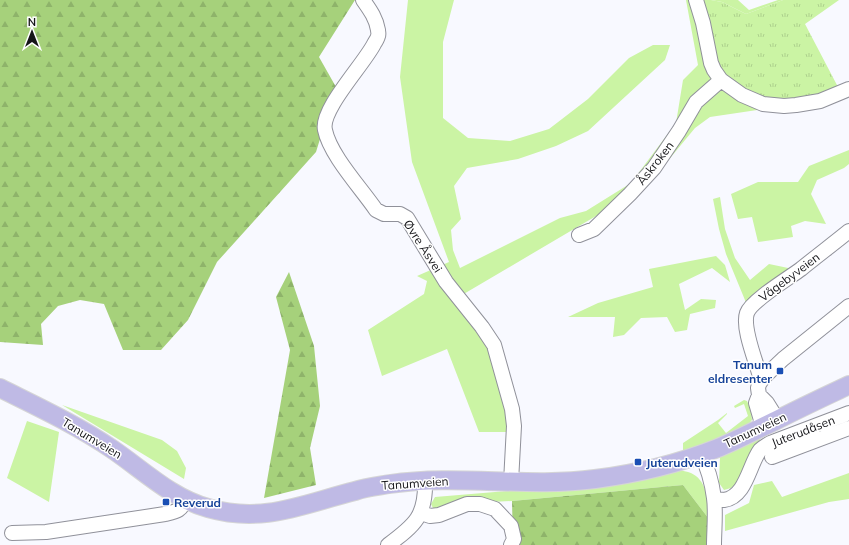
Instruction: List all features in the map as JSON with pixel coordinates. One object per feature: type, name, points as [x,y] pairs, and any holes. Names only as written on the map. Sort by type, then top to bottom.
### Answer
[{"type":"main road","name":"Tanumveien","points":[[0,388],[96,439],[117,452],[170,491],[186,500],[223,512],[254,514],[291,509],[356,490],[400,482],[460,480],[567,482],[595,479],[646,470],[718,448],[849,385]]},
{"type":"street","name":"Øvre Åsvei","points":[[363,0],[374,15],[377,24],[378,36],[370,52],[329,110],[324,122],[325,130],[332,148],[376,210],[384,214],[400,214],[406,218],[446,282],[482,327],[494,345],[512,410],[514,426],[511,482]]},
{"type":"street","points":[[696,0],[714,70],[721,80],[742,95],[763,104],[784,106],[820,101],[849,89]]},
{"type":"street","name":"Åskroken","points":[[579,235],[594,229],[654,168],[679,131],[696,102],[721,80]]},
{"type":"street","name":"Vågebyveien","points":[[762,378],[759,373],[748,335],[746,321],[747,313],[752,305],[764,295],[800,270],[849,231]]},
{"type":"street","points":[[770,423],[766,403],[759,395],[758,388],[762,378],[849,306]]},
{"type":"street","name":"Juterudåsen","points":[[714,499],[725,500],[741,490],[761,448],[770,443],[849,413]]},
{"type":"street","name":"Juterudåsen","points":[[772,457],[849,428]]},
{"type":"street","points":[[701,454],[707,466],[714,499],[714,545]]},
{"type":"street","points":[[388,545],[414,524],[421,513],[425,494],[425,481]]},
{"type":"street","points":[[12,533],[53,531],[165,514],[181,509],[186,500]]},
{"type":"street","points":[[421,513],[430,516],[439,515],[466,504],[480,504],[494,508],[511,526],[514,539],[511,545]]},
{"type":"green space","points":[[0,0],[355,0],[319,57],[336,87],[316,152],[217,262],[188,320],[161,350],[123,350],[104,304],[80,300],[58,306],[41,324],[43,345],[0,342]]},
{"type":"green space","points":[[408,0],[454,0],[443,42],[443,118],[468,138],[510,141],[549,129],[588,99],[629,58],[653,45],[670,45],[665,60],[588,131],[556,146],[518,159],[467,168],[454,186],[461,219],[451,230],[453,250],[460,268],[560,218],[586,211],[631,183],[676,123],[683,80],[698,65],[686,0],[696,0],[784,106],[710,117],[695,128],[647,186],[462,295],[492,344],[512,432],[479,432],[447,349],[382,376],[368,330],[424,294],[427,281],[417,276],[449,262],[412,162],[400,77]]},
{"type":"green space","points":[[696,0],[722,2],[746,14],[783,0],[839,0],[805,24],[838,87],[784,106],[721,80]]},
{"type":"green space","points":[[711,0],[738,0],[749,10],[778,0],[783,0],[746,14],[722,2]]},
{"type":"green space","points":[[849,150],[849,164],[844,168],[817,180],[811,194],[826,224],[805,221],[791,226],[793,237],[758,242],[752,217],[738,219],[731,194],[758,182],[798,182],[809,166]]},
{"type":"green space","points":[[720,197],[725,229],[735,258],[750,280],[769,264],[793,269],[747,305],[726,254],[719,229],[713,199]]},
{"type":"green space","points":[[716,256],[725,265],[730,282],[712,268],[679,284],[685,310],[701,299],[716,300],[715,308],[690,314],[687,330],[675,332],[667,317],[641,318],[624,335],[613,337],[615,317],[568,317],[598,303],[653,287],[649,269]]},
{"type":"green space","points":[[289,272],[314,346],[320,406],[310,448],[316,485],[264,498],[290,350],[276,297]]},
{"type":"green space","points":[[744,400],[747,401],[751,410],[752,420],[744,430],[683,453],[683,443],[727,413],[718,423],[726,433],[748,416],[744,404],[735,408],[734,406]]},
{"type":"green space","points":[[62,405],[162,440],[177,451],[186,468],[184,479]]},
{"type":"green space","points":[[27,421],[59,432],[49,502],[7,478]]},
{"type":"green space","points":[[763,435],[748,458],[736,484],[731,488],[724,490],[719,483],[720,457],[741,444]]},
{"type":"green space","points":[[679,470],[695,475],[700,479],[706,491],[709,519],[683,485],[512,501],[453,504],[435,512],[431,504],[435,497],[629,481]]},
{"type":"green space","points":[[849,473],[849,499],[829,502],[725,531],[725,515],[749,503],[754,485],[772,481],[782,497]]},
{"type":"green space","points":[[683,485],[709,519],[710,545],[513,545],[512,501]]},
{"type":"place","name":"Tanum eldresenter","points":[[780,371]]},
{"type":"place","name":"Juterudveien","points":[[638,462]]},
{"type":"place","name":"Reverud","points":[[166,502]]}]
